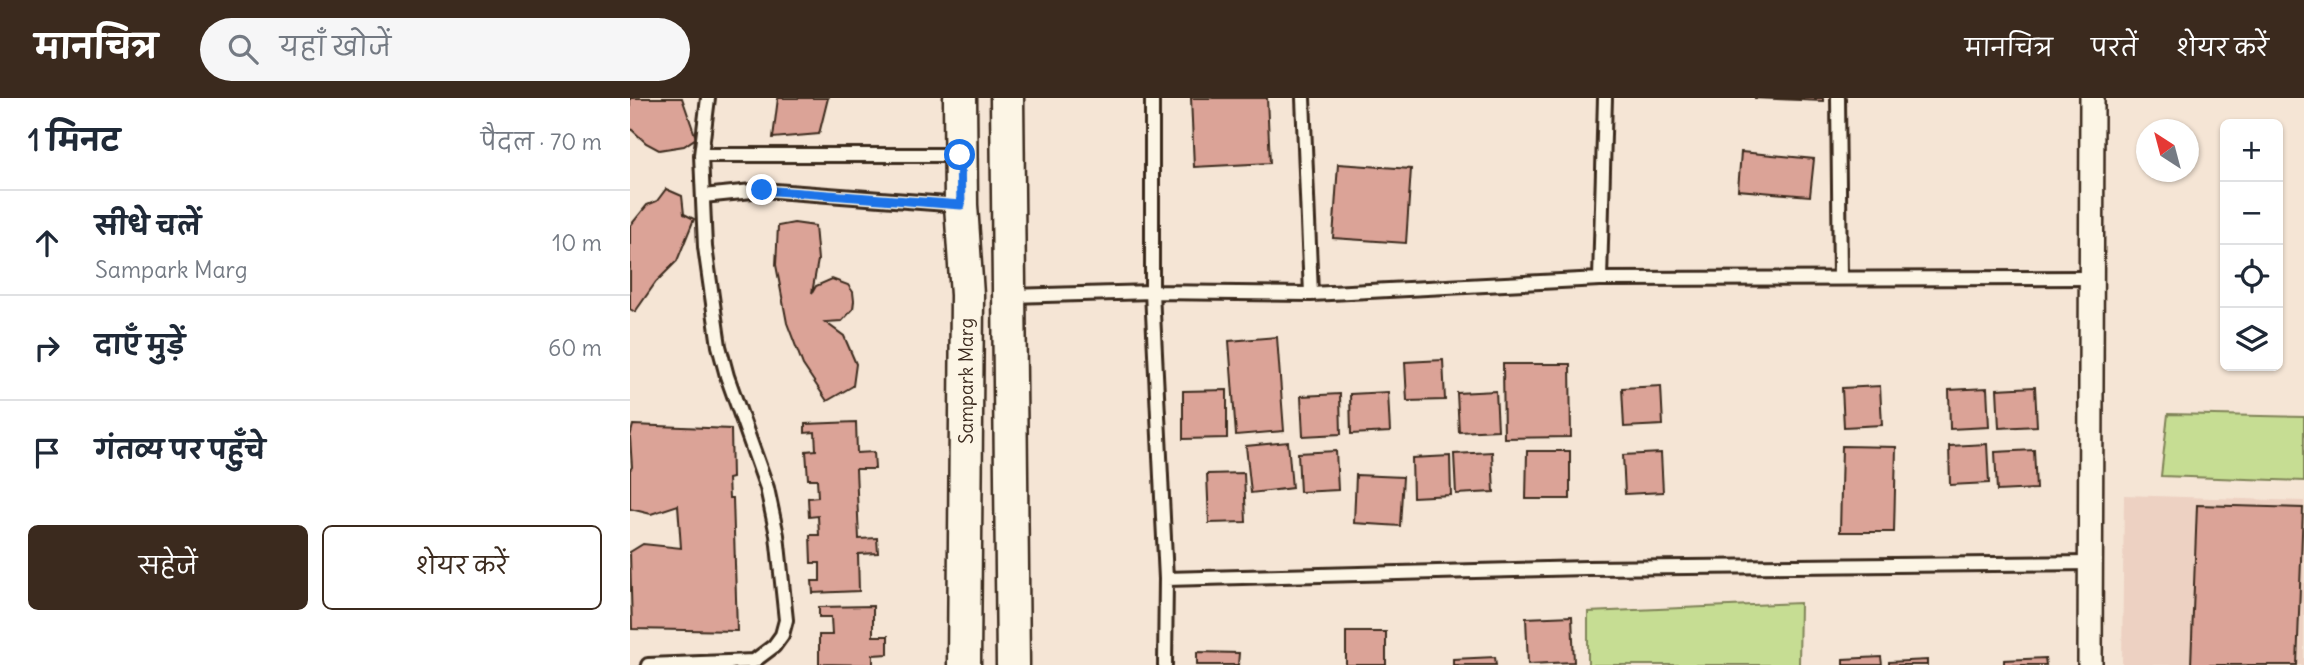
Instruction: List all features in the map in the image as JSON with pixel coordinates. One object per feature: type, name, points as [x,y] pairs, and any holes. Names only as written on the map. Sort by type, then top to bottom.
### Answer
[{"type":"street","name":"Sampark Marg","points":[[960,98],[961,205],[967,295],[964,665]]},
{"type":"street","points":[[1007,98],[1013,665]]},
{"type":"street","points":[[2090,665],[2092,98]]},
{"type":"lane","points":[[648,665],[754,663],[774,646],[782,635],[786,620],[777,535],[767,488],[727,376],[719,345],[705,247],[701,155],[708,98]]},
{"type":"lane","points":[[1152,98],[1152,292],[1166,579],[1165,665]]},
{"type":"lane","points":[[1303,98],[1311,294]]},
{"type":"lane","points":[[1600,279],[1605,98]]},
{"type":"lane","points":[[1838,98],[1840,278]]},
{"type":"lane","points":[[701,155],[960,155]]},
{"type":"lane","points":[[703,196],[762,190],[961,205]]},
{"type":"lane","points":[[1010,296],[1152,292],[1311,294],[1600,279],[2090,278]]},
{"type":"lane","points":[[1166,579],[1587,568],[2091,563]]},
{"type":"shaded area","points":[[2124,495],[2304,501],[2304,665],[2122,665]]},
{"type":"green space","points":[[2168,414],[2304,417],[2304,481],[2161,476]]},
{"type":"green space","points":[[1800,603],[1799,665],[1588,665],[1588,612]]},
{"type":"building","points":[[630,98],[682,98],[696,138],[684,146],[659,150],[646,143],[630,128]]},
{"type":"building","points":[[778,98],[828,98],[819,134],[773,138]]},
{"type":"building","points":[[1191,98],[1267,98],[1270,163],[1194,167]]},
{"type":"building","points":[[1754,98],[1823,98],[1823,101]]},
{"type":"building","points":[[1741,152],[1814,159],[1810,196],[1738,190]]},
{"type":"building","points":[[1338,164],[1411,169],[1406,243],[1333,238]]},
{"type":"building","points":[[666,189],[682,196],[684,214],[694,219],[677,261],[656,282],[635,312],[630,309],[630,226],[647,205],[657,201]]},
{"type":"building","points":[[794,223],[815,226],[818,260],[812,293],[816,286],[832,279],[848,285],[853,292],[853,309],[842,321],[825,322],[844,336],[856,364],[853,386],[827,401],[803,365],[787,323],[776,265],[778,226]]},
{"type":"building","points":[[1277,337],[1284,431],[1236,435],[1229,341]]},
{"type":"building","points":[[1443,360],[1445,400],[1407,401],[1405,362]]},
{"type":"building","points":[[1503,364],[1570,364],[1571,437],[1504,438]]},
{"type":"building","points":[[1661,386],[1663,425],[1624,427],[1622,388]]},
{"type":"building","points":[[1880,386],[1882,425],[1844,427],[1842,388]]},
{"type":"building","points":[[2035,387],[2037,426],[1999,428],[1997,389]]},
{"type":"building","points":[[1987,388],[1989,427],[1950,429],[1949,390]]},
{"type":"building","points":[[1227,390],[1227,438],[1183,439],[1183,391]]},
{"type":"building","points":[[1496,391],[1498,430],[1459,432],[1457,393]]},
{"type":"building","points":[[1388,392],[1390,432],[1351,434],[1350,394]]},
{"type":"building","points":[[1340,394],[1341,434],[1303,436],[1301,396]]},
{"type":"building","points":[[856,422],[857,453],[874,452],[875,469],[856,469],[859,539],[877,538],[878,553],[858,554],[859,591],[813,593],[812,581],[820,581],[820,563],[811,563],[810,535],[819,535],[818,516],[809,517],[808,498],[818,497],[817,479],[808,479],[806,451],[816,450],[815,432],[805,433],[805,424]]},
{"type":"building","points":[[633,425],[731,429],[732,478],[728,479],[729,498],[733,498],[737,631],[632,629],[630,552],[643,544],[681,548],[678,505],[651,514],[630,509],[630,437]]},
{"type":"building","points":[[1288,442],[1292,488],[1251,493],[1246,446]]},
{"type":"building","points":[[1987,444],[1989,483],[1950,485],[1949,446]]},
{"type":"building","points":[[1842,446],[1896,447],[1894,532],[1840,532]]},
{"type":"building","points":[[2034,450],[2036,489],[1997,491],[1995,452]]},
{"type":"building","points":[[1336,451],[1338,490],[1300,492],[1298,453]]},
{"type":"building","points":[[1527,451],[1570,451],[1570,499],[1526,499]]},
{"type":"building","points":[[1492,452],[1494,492],[1456,494],[1454,454]]},
{"type":"building","points":[[1661,453],[1663,492],[1625,494],[1623,455]]},
{"type":"building","points":[[1450,456],[1451,495],[1413,497],[1412,458]]},
{"type":"building","points":[[1244,473],[1246,522],[1209,523],[1207,474]]},
{"type":"building","points":[[1356,475],[1403,477],[1400,526],[1354,523]]},
{"type":"building","points":[[2197,505],[2303,508],[2297,665],[2191,665]]},
{"type":"building","points":[[873,606],[873,636],[888,636],[888,654],[873,655],[873,665],[819,664],[819,635],[832,635],[831,617],[819,617],[819,607]]},
{"type":"building","points":[[1572,616],[1574,662],[1528,664],[1526,618]]},
{"type":"building","points":[[1346,632],[1386,632],[1386,665],[1346,665]]},
{"type":"building","points":[[1197,652],[1239,653],[1238,665],[1197,665]]},
{"type":"building","points":[[1495,657],[1496,665],[1453,665],[1453,659]]},
{"type":"building","points":[[1881,657],[1882,665],[1843,665],[1843,659]]},
{"type":"building","points":[[2045,658],[2046,665],[2004,665],[2004,660]]},
{"type":"building","points":[[1927,660],[1927,665],[1889,665],[1889,662]]},
{"type":"route","points":[[762,190],[961,205],[960,155]]}]
